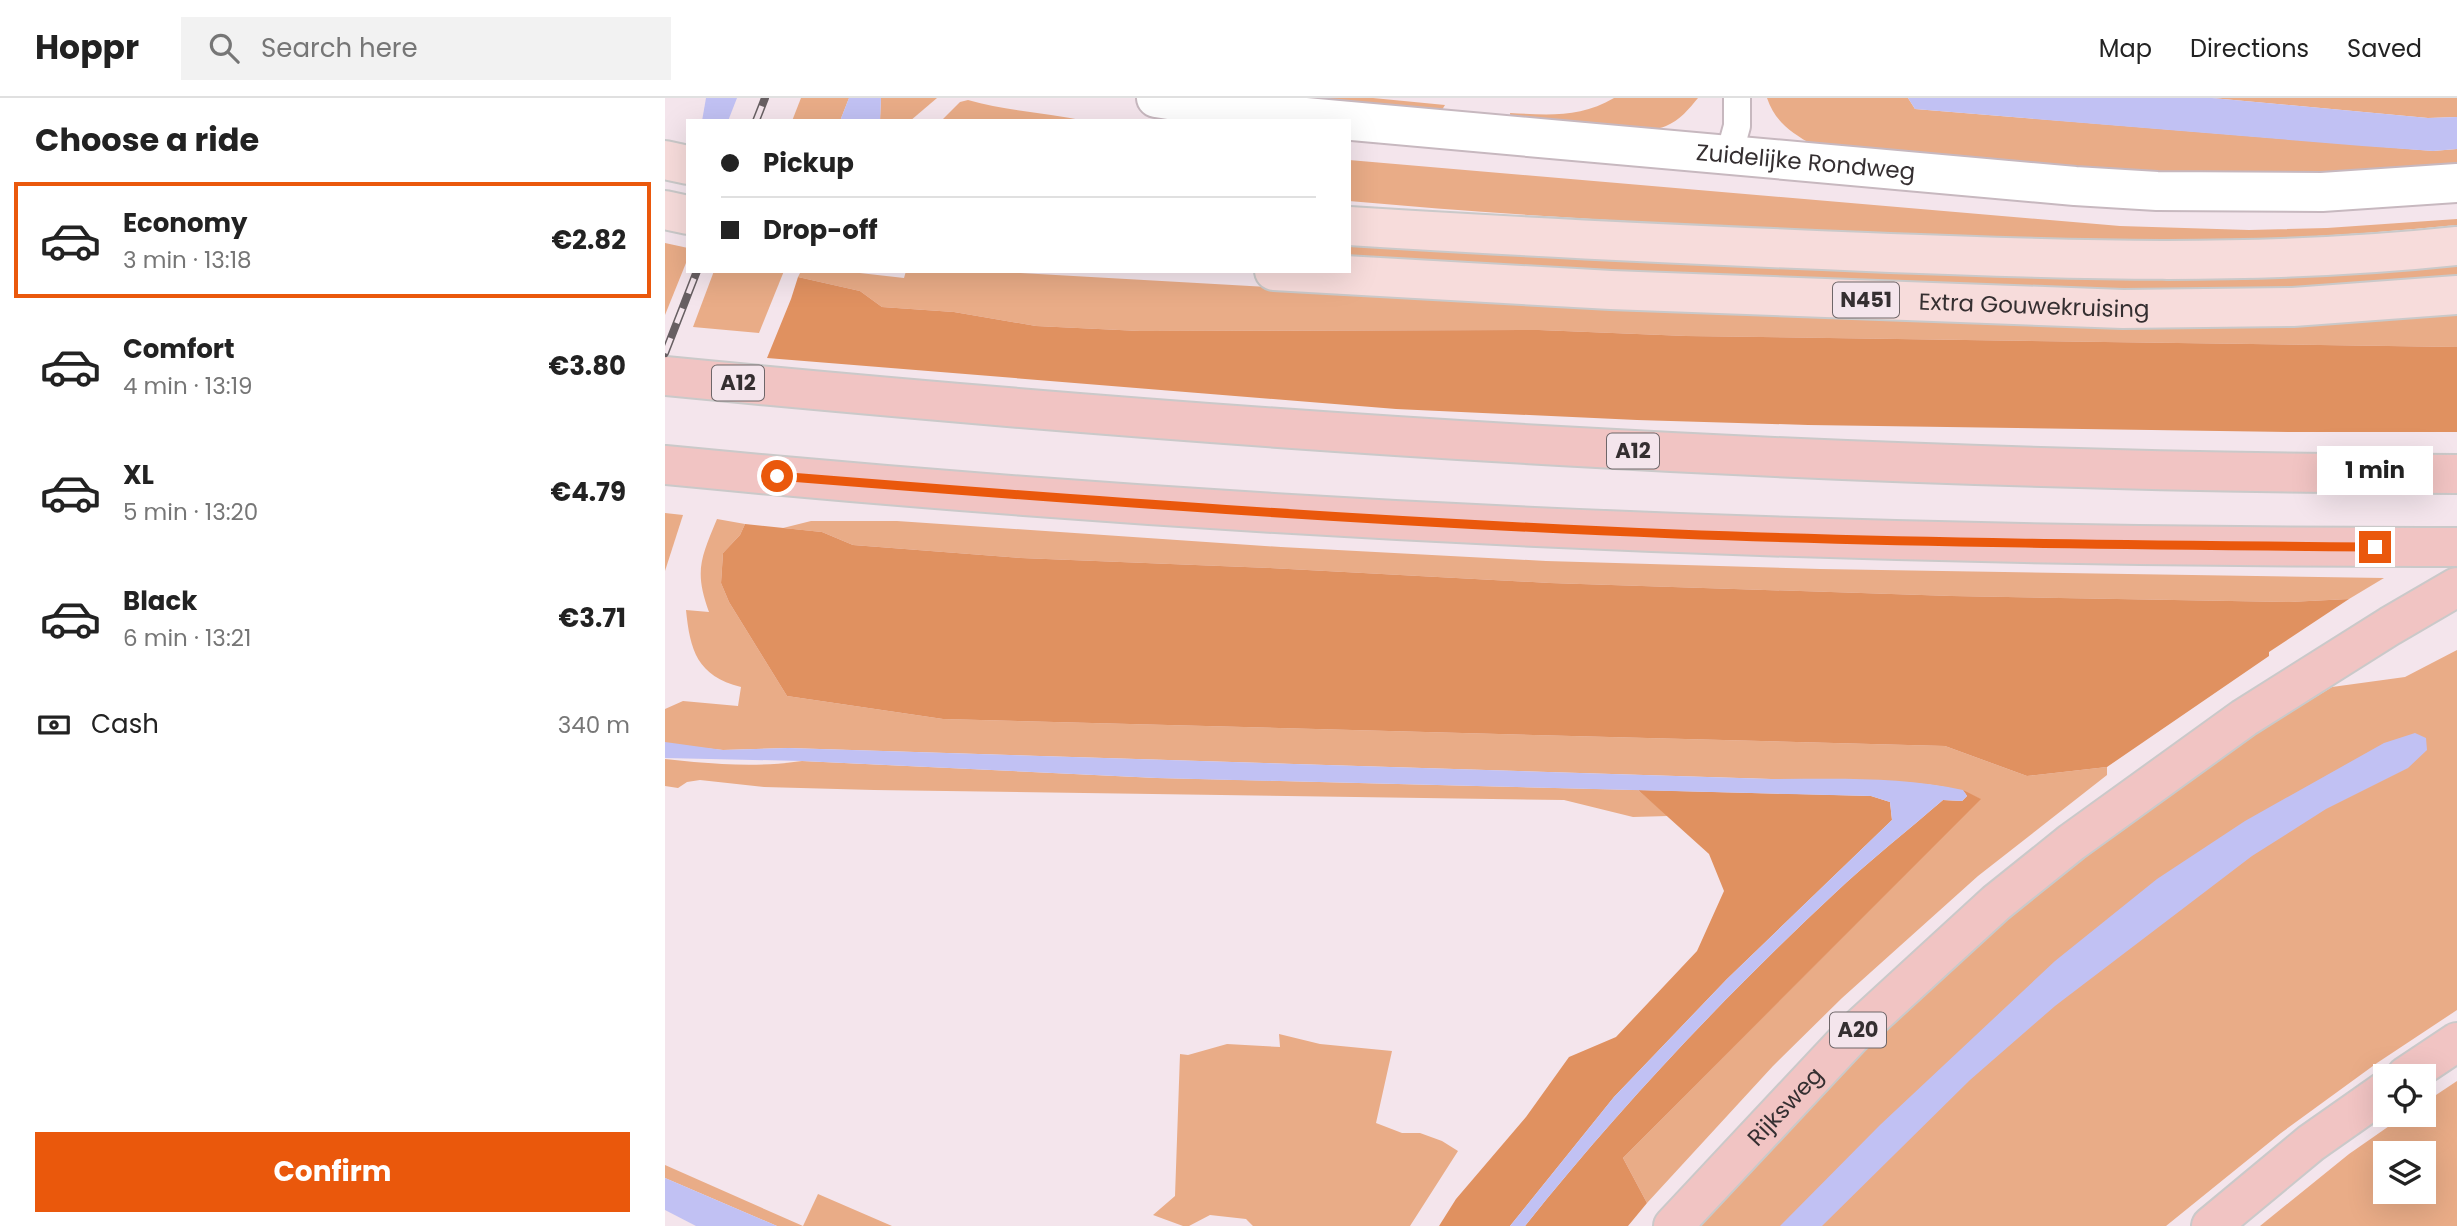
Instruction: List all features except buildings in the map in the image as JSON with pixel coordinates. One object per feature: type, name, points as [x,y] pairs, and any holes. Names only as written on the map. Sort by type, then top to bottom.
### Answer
[{"type":"highway","name":"A12","points":[[665,376],[1164,421],[1522,445],[1777,458],[2086,469],[2457,474]]},
{"type":"highway","points":[[665,465],[1207,509],[1673,533],[2025,543],[2452,547]]},
{"type":"highway","name":"Rijksweg","points":[[1673,1226],[1851,1035],[1996,903],[2176,765],[2265,704],[2457,587]]},
{"type":"highway","points":[[2424,1064],[2457,1042]]},
{"type":"highway","points":[[2211,1226],[2311,1143],[2373,1099]]},
{"type":"main road","name":"Zuidelijke Rondweg","points":[[1156,98],[1239,111],[1328,119]]},
{"type":"main road","name":"Zuidelijke Rondweg","points":[[1351,121],[2157,191],[2322,192],[2457,183]]},
{"type":"main road","points":[[665,160],[686,165]]},
{"type":"main road","points":[[665,209],[686,214]]},
{"type":"main road","name":"Extra Gouwekruising","points":[[1351,226],[1743,247],[2117,260],[2303,258],[2457,246]]},
{"type":"main road","name":"Extra Gouwekruising","points":[[1312,273],[1625,290],[2123,309],[2293,307],[2457,295]]},
{"type":"street","points":[[1729,155],[1737,126],[1737,98]]},
{"type":"shaded area","points":[[801,98],[849,98],[841,119],[793,119]]},
{"type":"shaded area","points":[[881,98],[937,98],[912,119],[880,119]]},
{"type":"shaded area","points":[[1249,98],[1373,98],[1445,105],[1440,113]]},
{"type":"shaded area","points":[[1614,98],[1698,98],[1676,121],[1653,129],[1614,131],[1511,122],[1510,113],[1576,112]]},
{"type":"shaded area","points":[[1767,98],[1908,98],[1915,109],[2433,151],[2457,149],[2457,166],[2303,176],[2054,171],[1813,145],[1785,126]]},
{"type":"shaded area","points":[[2212,98],[2457,98],[2457,117],[2428,118]]},
{"type":"shaded area","points":[[968,100],[1073,119],[943,119],[960,102]]},
{"type":"shaded area","points":[[1351,160],[2120,226],[2249,230],[2327,228],[2457,219],[2457,225],[2274,238],[2136,241],[1883,233],[1483,212],[1351,201]]},
{"type":"shaded area","points":[[665,243],[686,248],[686,263],[665,315]]},
{"type":"shaded area","points":[[1351,244],[2457,263],[2457,277],[2249,289],[2039,288],[1351,258]]},
{"type":"shaded area","points":[[713,273],[783,273],[759,333],[693,327]]},
{"type":"shaded area","points":[[800,273],[860,273],[904,278],[905,273],[1021,273],[1746,314],[2004,325],[2172,328],[2290,325],[2457,314],[2457,347],[1686,336],[1539,330],[1140,331],[1036,326],[954,312],[882,307],[860,291],[798,277]]},
{"type":"shaded area","points":[[798,277],[860,291],[882,307],[954,312],[1036,326],[1140,331],[1539,330],[1686,336],[2457,347],[2457,432],[1808,425],[1637,420],[1396,409],[767,358]]},
{"type":"shaded area","points":[[665,513],[683,515],[665,571]]},
{"type":"shaded area","points":[[717,519],[745,524],[740,535],[723,553],[721,583],[729,602],[787,696],[943,719],[1945,746],[2027,776],[2107,767],[2107,775],[1978,876],[1842,998],[1773,1066],[1647,1203],[1623,1158],[1980,799],[1939,786],[1865,780],[788,748],[723,750],[665,744],[665,709],[683,701],[738,706],[741,687],[714,676],[699,659],[690,637],[686,610],[709,612],[704,598],[701,565]]},
{"type":"shaded area","points":[[811,521],[897,521],[1281,547],[1546,561],[1820,569],[2384,578],[2349,599],[2289,602],[1952,596],[1550,583],[1021,558],[853,545],[822,532],[783,528]]},
{"type":"shaded area","points":[[745,524],[822,532],[853,545],[1021,558],[1550,583],[1952,596],[2289,602],[2349,599],[2107,767],[2027,776],[1945,746],[943,719],[787,696],[729,602],[721,583],[723,553],[740,535]]},
{"type":"shaded area","points":[[2457,650],[2457,1010],[2373,1064],[2281,1133],[2166,1226],[1692,1226],[1945,963],[2181,779],[2332,687],[2405,677]]},
{"type":"shaded area","points":[[665,759],[717,764],[750,765],[802,761],[1157,778],[1638,790],[1668,816],[1633,817],[1564,800],[874,790],[764,787],[700,780],[687,782],[678,788],[665,786]]},
{"type":"shaded area","points":[[1638,790],[1871,796],[1890,802],[1892,820],[1727,979],[1614,1097],[1510,1226],[1439,1226],[1456,1199],[1526,1117],[1569,1057],[1616,1037],[1697,951],[1724,891],[1709,854]]},
{"type":"shaded area","points":[[1963,790],[1981,799],[1623,1158],[1647,1203],[1628,1226],[1525,1226],[1597,1139],[1673,1054],[1793,933],[1847,882],[1943,800],[1962,801],[1967,796]]},
{"type":"shaded area","points":[[1279,1034],[1320,1044],[1392,1051],[1376,1123],[1402,1133],[1420,1133],[1442,1141],[1458,1151],[1410,1226],[1253,1226],[1246,1219],[1210,1215],[1189,1226],[1183,1226],[1153,1215],[1175,1196],[1180,1054],[1188,1055],[1227,1044],[1280,1047]]},
{"type":"shaded area","points":[[2457,1081],[2457,1226],[2260,1226],[2349,1154],[2388,1127],[2436,1127],[2436,1095]]},
{"type":"shaded area","points":[[665,1165],[803,1226],[777,1226],[665,1178]]},
{"type":"shaded area","points":[[818,1194],[892,1226],[803,1226]]},
{"type":"water","points":[[706,98],[737,98],[729,119],[702,119]]},
{"type":"water","points":[[849,98],[881,98],[880,119],[841,119]]},
{"type":"water","points":[[1908,98],[2212,98],[2428,118],[2457,117],[2457,149],[2433,151],[2362,146],[1915,109]]},
{"type":"water","points":[[2415,733],[2426,738],[2427,750],[2408,768],[2326,809],[2252,856],[2055,1006],[1970,1080],[1822,1226],[1780,1226],[1880,1125],[2055,961],[2157,879],[2245,821],[2384,743]]},
{"type":"water","points":[[665,742],[723,750],[788,748],[1771,779],[1867,779],[1940,786],[1963,790],[1967,796],[1962,801],[1943,800],[1834,894],[1674,1054],[1597,1139],[1525,1226],[1510,1226],[1614,1097],[1727,979],[1892,820],[1890,802],[1871,796],[1157,778],[802,761],[665,758]]},
{"type":"water","points":[[665,1178],[777,1226],[696,1226],[665,1210]]},
{"type":"railway","points":[[757,119],[765,98]]},
{"type":"railway","points":[[665,353],[696,273]]},
{"type":"route","points":[[777,476],[1207,509],[1673,533],[2025,543],[2375,547]]}]
